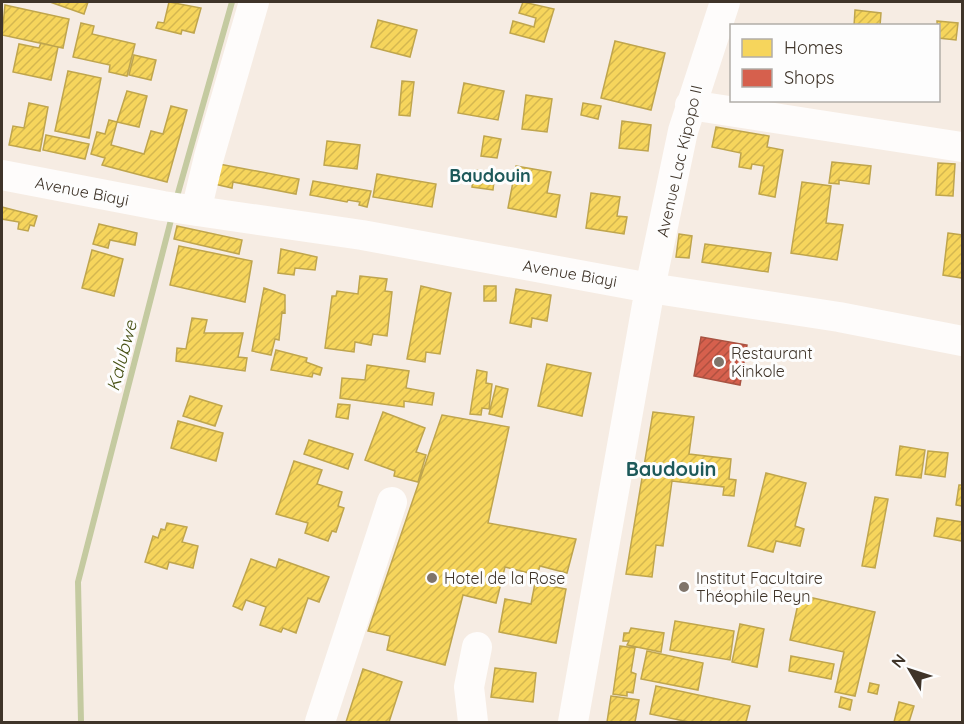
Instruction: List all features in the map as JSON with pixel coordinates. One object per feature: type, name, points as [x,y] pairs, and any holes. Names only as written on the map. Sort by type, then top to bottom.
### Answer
[{"type":"street","points":[[179,208],[209,157],[254,2]]},
{"type":"street","name":"Avenue Lac Kipopo II","points":[[573,723],[651,288],[690,105],[725,2]]},
{"type":"street","points":[[690,105],[963,147]]},
{"type":"street","name":"Avenue Biayi","points":[[2,175],[179,208],[362,235],[651,288],[839,317],[963,341]]},
{"type":"street","points":[[320,723],[392,502]]},
{"type":"street","points":[[473,723],[469,687],[477,647]]},
{"type":"building: Homes","points":[[50,2],[88,2],[84,14]]},
{"type":"building: Homes","points":[[169,2],[201,8],[194,33],[182,30],[181,34],[156,28],[158,22],[164,23]]},
{"type":"building: Homes","points":[[523,2],[554,9],[544,42],[510,33],[513,21],[534,27],[536,18],[519,13]]},
{"type":"building: Homes","points":[[5,5],[69,19],[63,48],[2,35]]},
{"type":"building: Homes","points":[[855,10],[881,13],[880,24],[854,24]]},
{"type":"building: Homes","points":[[378,20],[417,30],[410,57],[371,47]]},
{"type":"building: Homes","points":[[937,21],[958,23],[956,40],[940,38],[940,24],[937,24]]},
{"type":"building: Homes","points":[[81,23],[94,26],[92,34],[135,44],[127,76],[109,72],[110,65],[73,57]]},
{"type":"building: Homes","points":[[615,41],[665,53],[651,110],[601,98]]},
{"type":"building: Homes","points":[[41,43],[58,47],[51,80],[13,72],[19,44],[39,48]]},
{"type":"building: Homes","points":[[134,55],[156,60],[151,80],[129,75]]},
{"type":"building: Homes","points":[[68,71],[101,78],[89,138],[55,131]]},
{"type":"building: Homes","points":[[402,81],[414,82],[410,116],[399,115]]},
{"type":"building: Homes","points":[[464,83],[504,91],[498,120],[458,113]]},
{"type":"building: Homes","points":[[127,91],[147,96],[139,127],[117,122]]},
{"type":"building: Homes","points":[[526,95],[552,99],[547,132],[522,129]]},
{"type":"building: Homes","points":[[29,103],[48,107],[40,151],[9,145],[13,126],[24,128]]},
{"type":"building: Homes","points":[[583,103],[601,106],[598,119],[581,115]]},
{"type":"building: Homes","points":[[171,106],[187,110],[167,182],[102,165],[105,158],[91,154],[97,132],[105,134],[109,120],[117,122],[111,145],[144,154],[151,131],[163,134]]},
{"type":"building: Homes","points":[[622,121],[651,125],[648,151],[619,148]]},
{"type":"building: Homes","points":[[716,127],[769,136],[767,147],[783,150],[775,197],[759,194],[764,166],[752,164],[751,169],[739,167],[741,153],[712,147]]},
{"type":"building: Homes","points":[[46,135],[89,144],[85,159],[43,150]]},
{"type":"building: Homes","points":[[484,136],[501,139],[497,158],[481,156]]},
{"type":"building: Homes","points":[[327,141],[360,145],[357,169],[324,165]]},
{"type":"building: Homes","points":[[832,162],[871,166],[869,184],[839,180],[839,184],[829,183]]},
{"type":"building: Homes","points":[[938,163],[955,164],[953,196],[936,195]]},
{"type":"building: Homes","points":[[219,164],[299,179],[296,194],[233,182],[232,188],[214,184]]},
{"type":"building: Homes","points":[[516,166],[551,172],[547,193],[560,195],[556,217],[508,208]]},
{"type":"building: Homes","points":[[474,170],[495,173],[493,190],[472,187]]},
{"type":"building: Homes","points":[[377,174],[436,184],[432,207],[373,197]]},
{"type":"building: Homes","points":[[313,181],[371,191],[367,207],[359,205],[360,202],[348,200],[347,202],[310,195]]},
{"type":"building: Homes","points":[[802,182],[831,186],[826,223],[843,225],[837,260],[791,253]]},
{"type":"building: Homes","points":[[591,193],[620,197],[617,216],[627,217],[624,234],[586,228]]},
{"type":"building: Homes","points":[[2,207],[37,216],[34,226],[30,225],[28,231],[18,229],[19,222],[2,219]]},
{"type":"building: Homes","points":[[99,224],[137,233],[135,245],[110,240],[108,248],[93,244]]},
{"type":"building: Homes","points":[[177,226],[242,240],[239,254],[174,239]]},
{"type":"building: Homes","points":[[948,233],[962,235],[962,278],[943,275]]},
{"type":"building: Homes","points":[[679,234],[692,236],[689,258],[676,257]]},
{"type":"building: Homes","points":[[705,244],[771,253],[768,272],[702,262]]},
{"type":"building: Homes","points":[[179,246],[252,261],[245,302],[170,285]]},
{"type":"building: Homes","points":[[281,249],[317,257],[315,270],[295,268],[294,275],[278,273]]},
{"type":"building: Homes","points":[[92,250],[123,259],[114,296],[82,288]]},
{"type":"building: Homes","points":[[360,276],[387,279],[385,291],[392,292],[387,336],[373,334],[371,345],[355,342],[354,352],[325,348],[332,296],[336,296],[337,291],[358,294]]},
{"type":"building: Homes","points":[[421,286],[451,293],[440,354],[426,352],[425,362],[407,359]]},
{"type":"building: Homes","points":[[484,286],[496,286],[496,301],[484,301]]},
{"type":"building: Homes","points":[[264,288],[285,295],[285,313],[282,312],[279,340],[275,339],[271,355],[252,351]]},
{"type":"building: Homes","points":[[516,289],[551,295],[547,321],[532,318],[531,327],[510,323]]},
{"type":"building: Homes","points":[[192,318],[207,320],[204,333],[243,333],[238,357],[247,358],[245,371],[176,361],[177,348],[186,349]]},
{"type":"building: Homes","points":[[276,350],[307,358],[306,362],[322,368],[320,375],[313,373],[312,377],[271,370]]},
{"type":"building: Homes","points":[[547,364],[591,373],[582,416],[538,406]]},
{"type":"building: Homes","points":[[367,365],[409,371],[406,388],[434,393],[432,405],[404,401],[404,407],[340,398],[342,378],[365,380]]},
{"type":"building: Homes","points":[[477,370],[487,372],[486,383],[492,384],[489,409],[482,408],[481,415],[470,414]]},
{"type":"building: Homes","points":[[496,386],[508,389],[502,417],[489,414]]},
{"type":"building: Homes","points":[[190,396],[222,406],[215,426],[183,416]]},
{"type":"building: Homes","points":[[338,404],[350,405],[348,419],[336,417]]},
{"type":"building: Homes","points":[[383,412],[425,428],[416,452],[426,455],[418,482],[394,476],[395,471],[365,460]]},
{"type":"building: Homes","points":[[653,412],[694,417],[689,454],[731,459],[729,479],[736,480],[734,496],[723,495],[724,487],[672,481],[663,546],[656,545],[652,577],[626,574]]},
{"type":"building: Homes","points":[[442,415],[509,427],[488,523],[576,539],[567,573],[540,566],[537,575],[505,567],[496,603],[463,595],[445,665],[387,650],[390,636],[368,631]]},
{"type":"building: Homes","points":[[178,421],[223,433],[216,461],[171,448]]},
{"type":"building: Homes","points":[[309,440],[353,454],[348,469],[304,454]]},
{"type":"building: Homes","points":[[900,446],[925,450],[921,478],[896,475]]},
{"type":"building: Homes","points":[[928,451],[948,453],[945,477],[925,474]]},
{"type":"building: Homes","points":[[294,461],[322,470],[317,484],[342,492],[338,506],[344,508],[336,532],[332,531],[328,541],[305,533],[308,523],[276,514]]},
{"type":"building: Homes","points":[[766,473],[806,483],[795,526],[804,529],[800,546],[776,541],[773,552],[748,546]]},
{"type":"building: Homes","points":[[959,485],[962,485],[962,506],[956,505]]},
{"type":"building: Homes","points":[[875,497],[888,499],[875,568],[862,566]]},
{"type":"building: Homes","points":[[937,518],[962,522],[962,541],[934,536]]},
{"type":"building: Homes","points":[[167,523],[187,527],[182,542],[198,546],[193,568],[169,562],[167,569],[145,562],[153,536],[158,538],[161,529],[165,530]]},
{"type":"building: Homes","points":[[251,559],[276,568],[279,559],[329,577],[319,602],[308,598],[296,633],[283,628],[281,632],[260,625],[266,607],[246,600],[242,610],[233,606]]},
{"type":"building: Homes","points":[[535,583],[566,589],[556,643],[499,632],[505,599],[531,604]]},
{"type":"building: Homes","points":[[800,595],[875,612],[855,696],[835,692],[844,652],[790,640]]},
{"type":"building: Homes","points":[[675,621],[734,631],[730,660],[670,650]]},
{"type":"building: Homes","points":[[740,624],[764,629],[757,667],[732,662]]},
{"type":"building: Homes","points":[[631,628],[664,633],[661,652],[627,645],[629,641],[623,641],[624,633],[629,633]]},
{"type":"building: Homes","points":[[620,646],[635,648],[631,672],[636,674],[633,693],[627,692],[627,696],[613,694]]},
{"type":"building: Homes","points":[[647,651],[703,663],[698,690],[641,679]]},
{"type":"building: Homes","points":[[791,656],[834,664],[831,679],[789,671]]},
{"type":"building: Homes","points":[[495,668],[536,673],[533,702],[491,697]]},
{"type":"building: Homes","points":[[363,669],[402,682],[389,722],[346,722]]},
{"type":"building: Homes","points":[[870,683],[879,685],[877,694],[868,692]]},
{"type":"building: Homes","points":[[656,686],[750,706],[746,722],[689,722],[650,714]]},
{"type":"building: Homes","points":[[611,696],[639,700],[635,722],[607,722]]},
{"type":"building: Homes","points":[[841,697],[852,700],[850,710],[839,707]]},
{"type":"building: Homes","points":[[899,702],[914,706],[909,722],[894,722]]},
{"type":"building: Shops","points":[[701,337],[747,345],[740,385],[694,376]]},
{"type":"waterway","name":"Kalubwe","points":[[176,200],[232,2]]},
{"type":"waterway","name":"Kalubwe","points":[[81,722],[78,582],[172,216]]},
{"type":"place","name":"Restaurant Kinkole","points":[[719,362]]},
{"type":"place","name":"Hotel de la Rose","points":[[432,578]]},
{"type":"place","name":"Institut Facultaire Théophile Reyn","points":[[684,587]]},
{"type":"district","name":"Baudouin","points":[[490,176]]},
{"type":"district","name":"Baudouin","points":[[671,469]]}]
